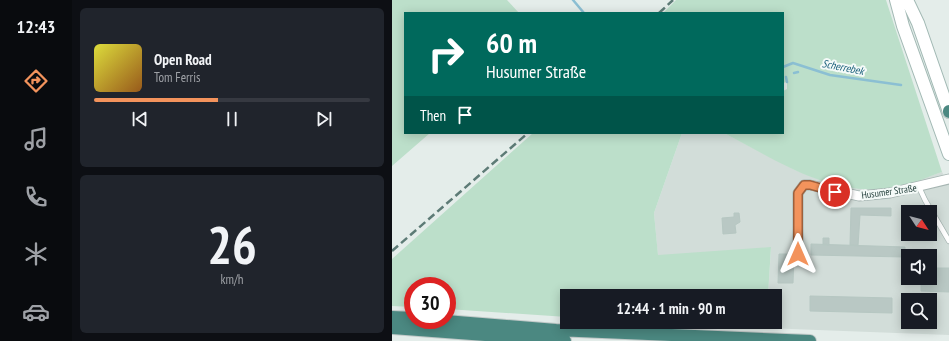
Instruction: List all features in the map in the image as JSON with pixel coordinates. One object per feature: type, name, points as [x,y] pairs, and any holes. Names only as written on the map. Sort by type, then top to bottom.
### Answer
[{"type":"highway","points":[[392,317],[404,318]]},
{"type":"highway","points":[[456,322],[556,330],[810,341]]},
{"type":"highway","points":[[392,328],[565,341]]},
{"type":"main road","points":[[896,0],[903,26],[949,154]]},
{"type":"main road","points":[[907,0],[918,23],[949,112]]},
{"type":"street","name":"Husumer Straße","points":[[798,254],[798,193],[804,185],[859,196],[890,193],[919,187],[949,178]]},
{"type":"lane","points":[[919,187],[924,200],[949,241]]},
{"type":"shaded area","points":[[682,134],[726,134],[795,170],[836,186],[894,188],[942,172],[949,184],[949,335],[782,329],[782,289],[768,289],[771,248],[658,256],[654,213]]},
{"type":"green space","points":[[392,0],[507,0],[518,12],[404,12],[404,134],[429,134],[392,166]]},
{"type":"green space","points":[[676,0],[886,0],[942,172],[893,188],[870,189],[847,187],[826,182],[784,165],[726,134],[784,134],[784,90],[787,89],[787,82],[784,83],[784,12],[664,12]]},
{"type":"green space","points":[[532,134],[682,134],[654,213],[658,255],[771,247],[768,289],[560,289],[560,317],[456,310],[456,277],[404,277],[404,307],[392,306],[392,259]]},
{"type":"building","points":[[851,208],[891,208],[891,216],[860,215],[858,246],[850,245]]},
{"type":"building","points":[[734,213],[739,213],[740,222],[735,225],[736,233],[723,234],[722,218],[734,217]]},
{"type":"building","points":[[823,238],[829,238],[829,245],[823,245]]},
{"type":"building","points":[[811,244],[905,247],[905,249],[901,249],[901,257],[811,255]]},
{"type":"building","points":[[779,254],[794,254],[793,283],[778,283]]},
{"type":"building","points":[[937,268],[949,268],[949,292],[921,291],[921,285],[937,285]]},
{"type":"building","points":[[810,296],[892,298],[892,313],[810,311]]},
{"type":"waterway","name":"Scherrebek","points":[[573,0],[583,12]]},
{"type":"waterway","name":"Scherrebek","points":[[784,67],[793,63],[830,75],[901,85]]},
{"type":"waterway","points":[[794,73],[798,72]]},
{"type":"waterway","points":[[786,77],[787,82]]},
{"type":"railway","points":[[660,12],[673,0]]},
{"type":"railway","points":[[392,251],[527,134]]},
{"type":"route","points":[[798,254],[798,193],[800,189],[804,185],[810,185],[835,192]]}]
